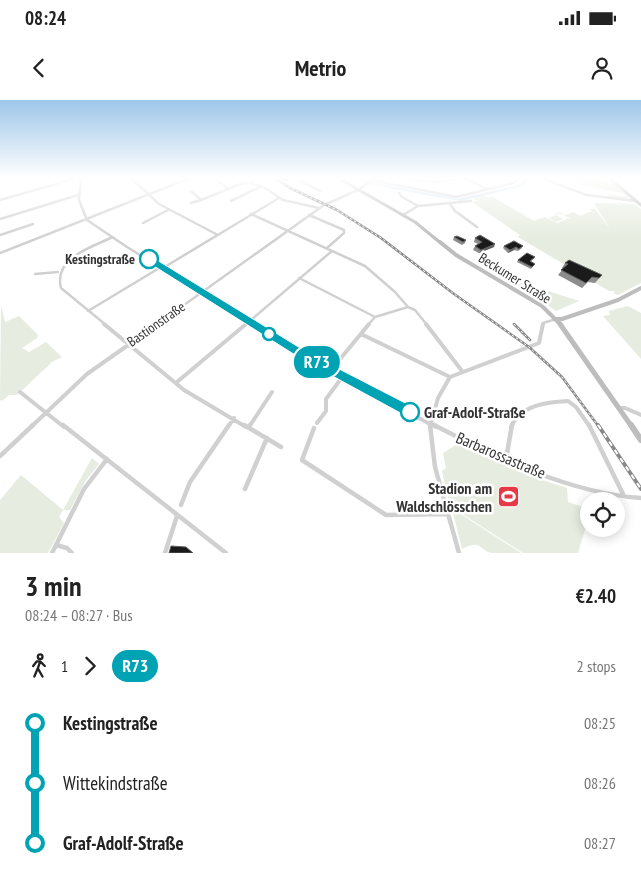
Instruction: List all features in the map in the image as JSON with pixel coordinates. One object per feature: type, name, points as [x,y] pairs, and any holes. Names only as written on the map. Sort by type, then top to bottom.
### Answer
[{"type":"main road","name":"Beckumer Straße","points":[[374,199],[422,227],[456,255],[529,297],[556,319],[641,440]]},
{"type":"main road","points":[[638,201],[641,205]]},
{"type":"main road","points":[[556,319],[601,306],[639,289]]},
{"type":"street","points":[[0,218],[64,199]]},
{"type":"street","points":[[79,199],[86,218]]},
{"type":"street","points":[[0,253],[135,199]]},
{"type":"street","points":[[152,199],[169,210],[216,234]]},
{"type":"street","points":[[231,201],[235,199]]},
{"type":"street","points":[[88,311],[277,199]]},
{"type":"street","points":[[284,199],[319,208]]},
{"type":"street","name":"Bastionstraße","points":[[0,456],[87,374],[334,199]]},
{"type":"street","points":[[406,199],[418,206]]},
{"type":"street","points":[[613,199],[638,201]]},
{"type":"street","points":[[191,203],[201,200]]},
{"type":"street","points":[[403,215],[418,206],[471,201]]},
{"type":"street","points":[[449,204],[455,211],[477,227]]},
{"type":"street","points":[[143,223],[169,210]]},
{"type":"street","points":[[251,214],[365,266],[395,292],[408,307],[414,310],[462,372]]},
{"type":"street","points":[[309,215],[344,230],[344,233],[327,248]]},
{"type":"street","name":"Barbarossastraße","points":[[86,218],[113,237],[248,321],[331,370],[506,459],[559,479],[601,492]]},
{"type":"street","points":[[0,235],[33,224]]},
{"type":"street","points":[[113,237],[72,258],[58,272],[57,278],[61,288],[177,382],[184,390],[281,447]]},
{"type":"street","points":[[177,382],[332,250]]},
{"type":"street","points":[[35,274],[58,272]]},
{"type":"street","points":[[299,278],[374,317]]},
{"type":"street","points":[[331,370],[374,317],[408,307]]},
{"type":"street","points":[[459,553],[434,459],[430,422],[450,377],[538,343],[543,323],[550,319],[556,319]]},
{"type":"street","points":[[361,334],[450,377]]},
{"type":"street","points":[[316,423],[326,411],[326,399],[343,376]]},
{"type":"street","points":[[20,392],[226,553]]},
{"type":"street","points":[[249,427],[272,392]]},
{"type":"street","points":[[506,459],[512,424],[517,415],[531,407],[568,401],[575,406],[586,421],[606,456],[622,492]]},
{"type":"street","points":[[619,408],[625,408],[641,415]]},
{"type":"street","points":[[181,505],[190,482],[234,418]]},
{"type":"street","points":[[314,428],[302,460],[386,515],[448,514]]},
{"type":"street","points":[[246,489],[267,438]]},
{"type":"street","points":[[52,553],[84,489],[107,459]]},
{"type":"street","name":"Barbarossastraße","points":[[625,497],[641,498]]},
{"type":"street","points":[[165,553],[177,516]]},
{"type":"street","points":[[56,545],[67,548],[72,553]]},
{"type":"shaded area","points":[[475,199],[497,199],[534,221],[545,217],[557,223],[570,218],[559,213],[555,214],[560,212],[565,215],[574,212],[580,216],[592,211],[589,209],[595,209],[610,229],[594,203],[615,203],[622,207],[617,203],[634,204],[641,209],[641,283],[618,295],[614,291],[609,291],[518,237],[520,235],[472,202],[477,201]]},
{"type":"shaded area","points":[[556,215],[563,219],[556,222],[549,218]]},
{"type":"shaded area","points":[[480,263],[507,278],[511,276],[533,286],[579,301],[556,311]]},
{"type":"shaded area","points":[[1,305],[5,322],[19,316],[38,335],[37,338],[22,348],[29,352],[46,342],[62,357],[52,362],[17,395],[9,395],[2,401],[0,400]]},
{"type":"shaded area","points":[[628,306],[641,313],[641,359],[603,316],[610,315],[609,311]]},
{"type":"shaded area","name":"Stadion am Waldschlösschen","points":[[461,442],[536,478],[567,488],[568,502],[580,506],[580,537],[583,537],[578,553],[523,553],[450,506],[442,471],[446,468],[443,453]]},
{"type":"shaded area","points":[[92,458],[99,464],[86,480],[70,510],[63,510]]},
{"type":"shaded area","points":[[21,475],[63,510],[59,517],[64,523],[48,553],[0,553],[0,500]]},
{"type":"shaded area","points":[[456,511],[521,553],[492,553],[477,545],[462,549],[453,513]]},
{"type":"water","points":[[450,199],[469,199],[461,201]]},
{"type":"building","points":[[480,235],[495,244],[481,250],[475,246],[482,242],[475,238]]},
{"type":"building","points":[[457,236],[466,240],[463,242],[454,237]]},
{"type":"building","points":[[514,241],[523,246],[519,249],[516,247],[510,250],[504,246]]},
{"type":"building","points":[[527,253],[535,257],[530,261],[535,264],[532,267],[518,260]]},
{"type":"building","points":[[569,260],[602,275],[599,278],[592,277],[586,283],[561,270],[568,264],[565,263]]},
{"type":"building","points":[[171,546],[186,547],[193,553],[169,553]]},
{"type":"railway","points":[[314,199],[337,210],[381,238],[454,294],[529,347],[562,377],[599,427]]},
{"type":"railway","points":[[514,324],[530,340]]},
{"type":"railway","points":[[598,425],[641,489]]},
{"type":"bus line","name":"R73","points":[[149,259],[307,357],[410,412]]},
{"type":"place","name":"Kestingstraße","points":[[149,259]]},
{"type":"place","name":"Graf-Adolf-Straße","points":[[410,412]]},
{"type":"place","name":"Stadion am Waldschlösschen","points":[[508,497]]}]
